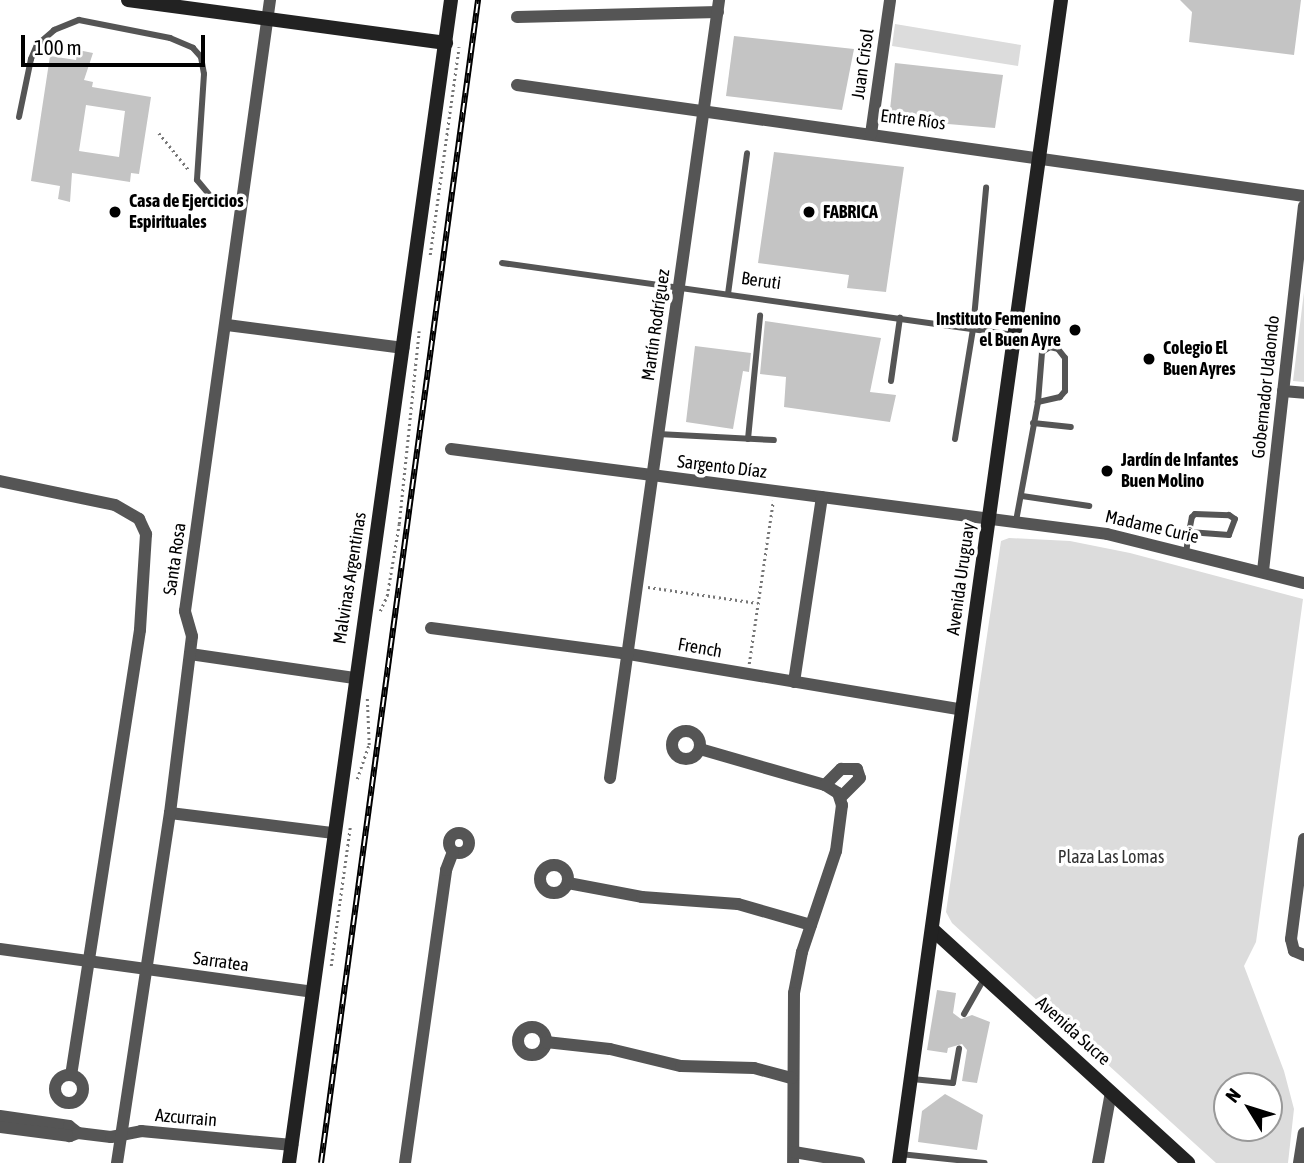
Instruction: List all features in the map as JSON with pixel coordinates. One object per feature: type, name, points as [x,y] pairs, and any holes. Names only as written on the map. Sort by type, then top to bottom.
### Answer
[{"type":"main road","points":[[128,0],[268,22],[452,41]]},
{"type":"main road","name":"Malvinas Argentinas","points":[[289,1163],[354,678],[452,41],[452,0]]},
{"type":"main road","name":"Avenida Uruguay","points":[[899,1158],[1061,0]]},
{"type":"main road","name":"Avenida Sucre","points":[[932,929],[1188,1163]]},
{"type":"street","name":"Santa Rosa","points":[[117,1163],[170,813],[192,636],[185,611],[227,325],[270,0]]},
{"type":"street","name":"Juan Crisol","points":[[871,134],[890,0]]},
{"type":"street","points":[[517,17],[718,6]]},
{"type":"street","name":"Martín Rodríguez","points":[[610,778],[718,6]]},
{"type":"street","name":"Entre Ríos","points":[[517,85],[1304,196]]},
{"type":"street","name":"Gobernador Udaondo","points":[[1263,571],[1304,206]]},
{"type":"street","points":[[227,325],[404,348]]},
{"type":"street","points":[[1283,391],[1304,393]]},
{"type":"street","name":"Sargento Díaz","points":[[451,449],[989,517]]},
{"type":"street","points":[[0,482],[115,505],[139,519],[146,534],[140,630],[71,1075]]},
{"type":"street","points":[[794,682],[822,497]]},
{"type":"street","name":"Madame Curie","points":[[989,517],[1107,534],[1304,583]]},
{"type":"street","name":"French","points":[[431,628],[629,654],[962,710]]},
{"type":"street","points":[[190,654],[354,678]]},
{"type":"street","points":[[700,748],[825,785],[841,798]]},
{"type":"street","points":[[825,785],[841,769],[857,769],[860,778],[841,798],[836,851],[811,925],[794,992],[794,1158],[859,1163]]},
{"type":"street","points":[[170,813],[332,833]]},
{"type":"street","points":[[1299,953],[1291,939],[1304,839]]},
{"type":"street","points":[[405,1163],[446,870],[453,852]]},
{"type":"street","points":[[568,883],[642,897],[738,904],[811,925]]},
{"type":"street","name":"Sarratea","points":[[0,949],[312,992]]},
{"type":"street","points":[[546,1042],[610,1049],[681,1066],[754,1068],[792,1078]]},
{"type":"street","points":[[1098,1163],[1111,1092]]},
{"type":"street","name":"Azcurrain","points":[[0,1116],[69,1125],[78,1133]]},
{"type":"street","name":"Azcurrain","points":[[0,1128],[70,1136],[78,1133],[122,1136],[141,1131],[292,1145]]},
{"type":"street","points":[[1299,1163],[1304,1133]]},
{"type":"lane","points":[[19,117],[31,59],[37,46],[54,30],[79,20],[170,38],[193,48],[201,57],[204,74],[197,180],[212,198],[243,204]]},
{"type":"lane","points":[[729,293],[747,153]]},
{"type":"lane","points":[[955,439],[973,329],[986,188]]},
{"type":"lane","name":"Beruti","points":[[502,263],[1014,335],[1043,343],[1045,349]]},
{"type":"lane","points":[[748,439],[760,316]]},
{"type":"lane","points":[[891,381],[900,318]]},
{"type":"lane","points":[[1016,521],[1045,349],[1058,349],[1064,354],[1065,391],[1060,397],[1038,402]]},
{"type":"lane","points":[[1033,423],[1071,428]]},
{"type":"lane","points":[[658,434],[774,440]]},
{"type":"lane","points":[[1022,496],[1089,506]]},
{"type":"lane","points":[[1186,553],[1189,532],[1192,517],[1199,513],[1235,519],[1229,535],[1189,532]]},
{"type":"lane","points":[[964,1014],[985,976]]},
{"type":"lane","points":[[911,1079],[953,1083],[960,1049]]},
{"type":"lane","points":[[899,1158],[985,1163]]},
{"type":"path","points":[[428,265],[452,41]]},
{"type":"path","points":[[159,133],[197,180]]},
{"type":"path","points":[[378,620],[387,596],[399,524],[419,329]]},
{"type":"path","points":[[748,674],[774,491]]},
{"type":"path","points":[[638,586],[758,603]]},
{"type":"path","points":[[355,790],[369,745],[368,688]]},
{"type":"path","points":[[330,971],[351,822]]},
{"type":"green space","points":[[895,24],[1021,45],[1018,66],[892,46]]},
{"type":"green space","points":[[1304,292],[1304,382],[1293,381]]},
{"type":"green space","name":"Plaza Las Lomas","points":[[1009,538],[1070,541],[1130,553],[1303,599],[1256,942],[1244,966],[1284,1071],[1294,1109],[1288,1163],[1216,1163],[952,923],[946,912],[1001,541]]},
{"type":"building","points":[[1180,0],[1301,0],[1294,55],[1189,42],[1192,12]]},
{"type":"building","points":[[734,36],[854,49],[842,110],[726,96]]},
{"type":"building","points":[[78,50],[93,53],[84,80],[93,82],[92,87],[151,97],[139,174],[131,173],[130,182],[72,173],[70,202],[58,199],[60,186],[31,181],[50,56],[76,60]],"holes":[[[86,105],[125,111],[119,157],[79,151]]]},
{"type":"building","points":[[895,63],[1003,75],[995,128],[889,119]]},
{"type":"building","name":"FABRICA","points":[[774,152],[904,167],[886,292],[847,288],[849,275],[758,263]]},
{"type":"building","points":[[765,321],[881,338],[870,392],[896,395],[890,422],[784,407],[786,377],[760,374]]},
{"type":"building","points":[[695,346],[751,353],[749,372],[743,371],[733,429],[686,422]]},
{"type":"building","points":[[937,990],[956,993],[953,1013],[961,1019],[972,1015],[990,1022],[977,1083],[962,1081],[967,1050],[962,1044],[948,1048],[947,1053],[927,1050]]},
{"type":"building","points":[[945,1094],[983,1115],[977,1150],[918,1142],[922,1111]]},
{"type":"railway","points":[[321,1163],[478,0]]},
{"type":"place","name":"Casa de Ejercicios Espirituales","points":[[115,212]]},
{"type":"place","name":"FABRICA","points":[[809,212]]},
{"type":"place","name":"Instituto Femenino el Buen Ayre","points":[[1075,330]]},
{"type":"place","name":"Colegio El Buen Ayres","points":[[1149,359]]},
{"type":"place","name":"Jardín de Infantes Buen Molino","points":[[1107,471]]}]
